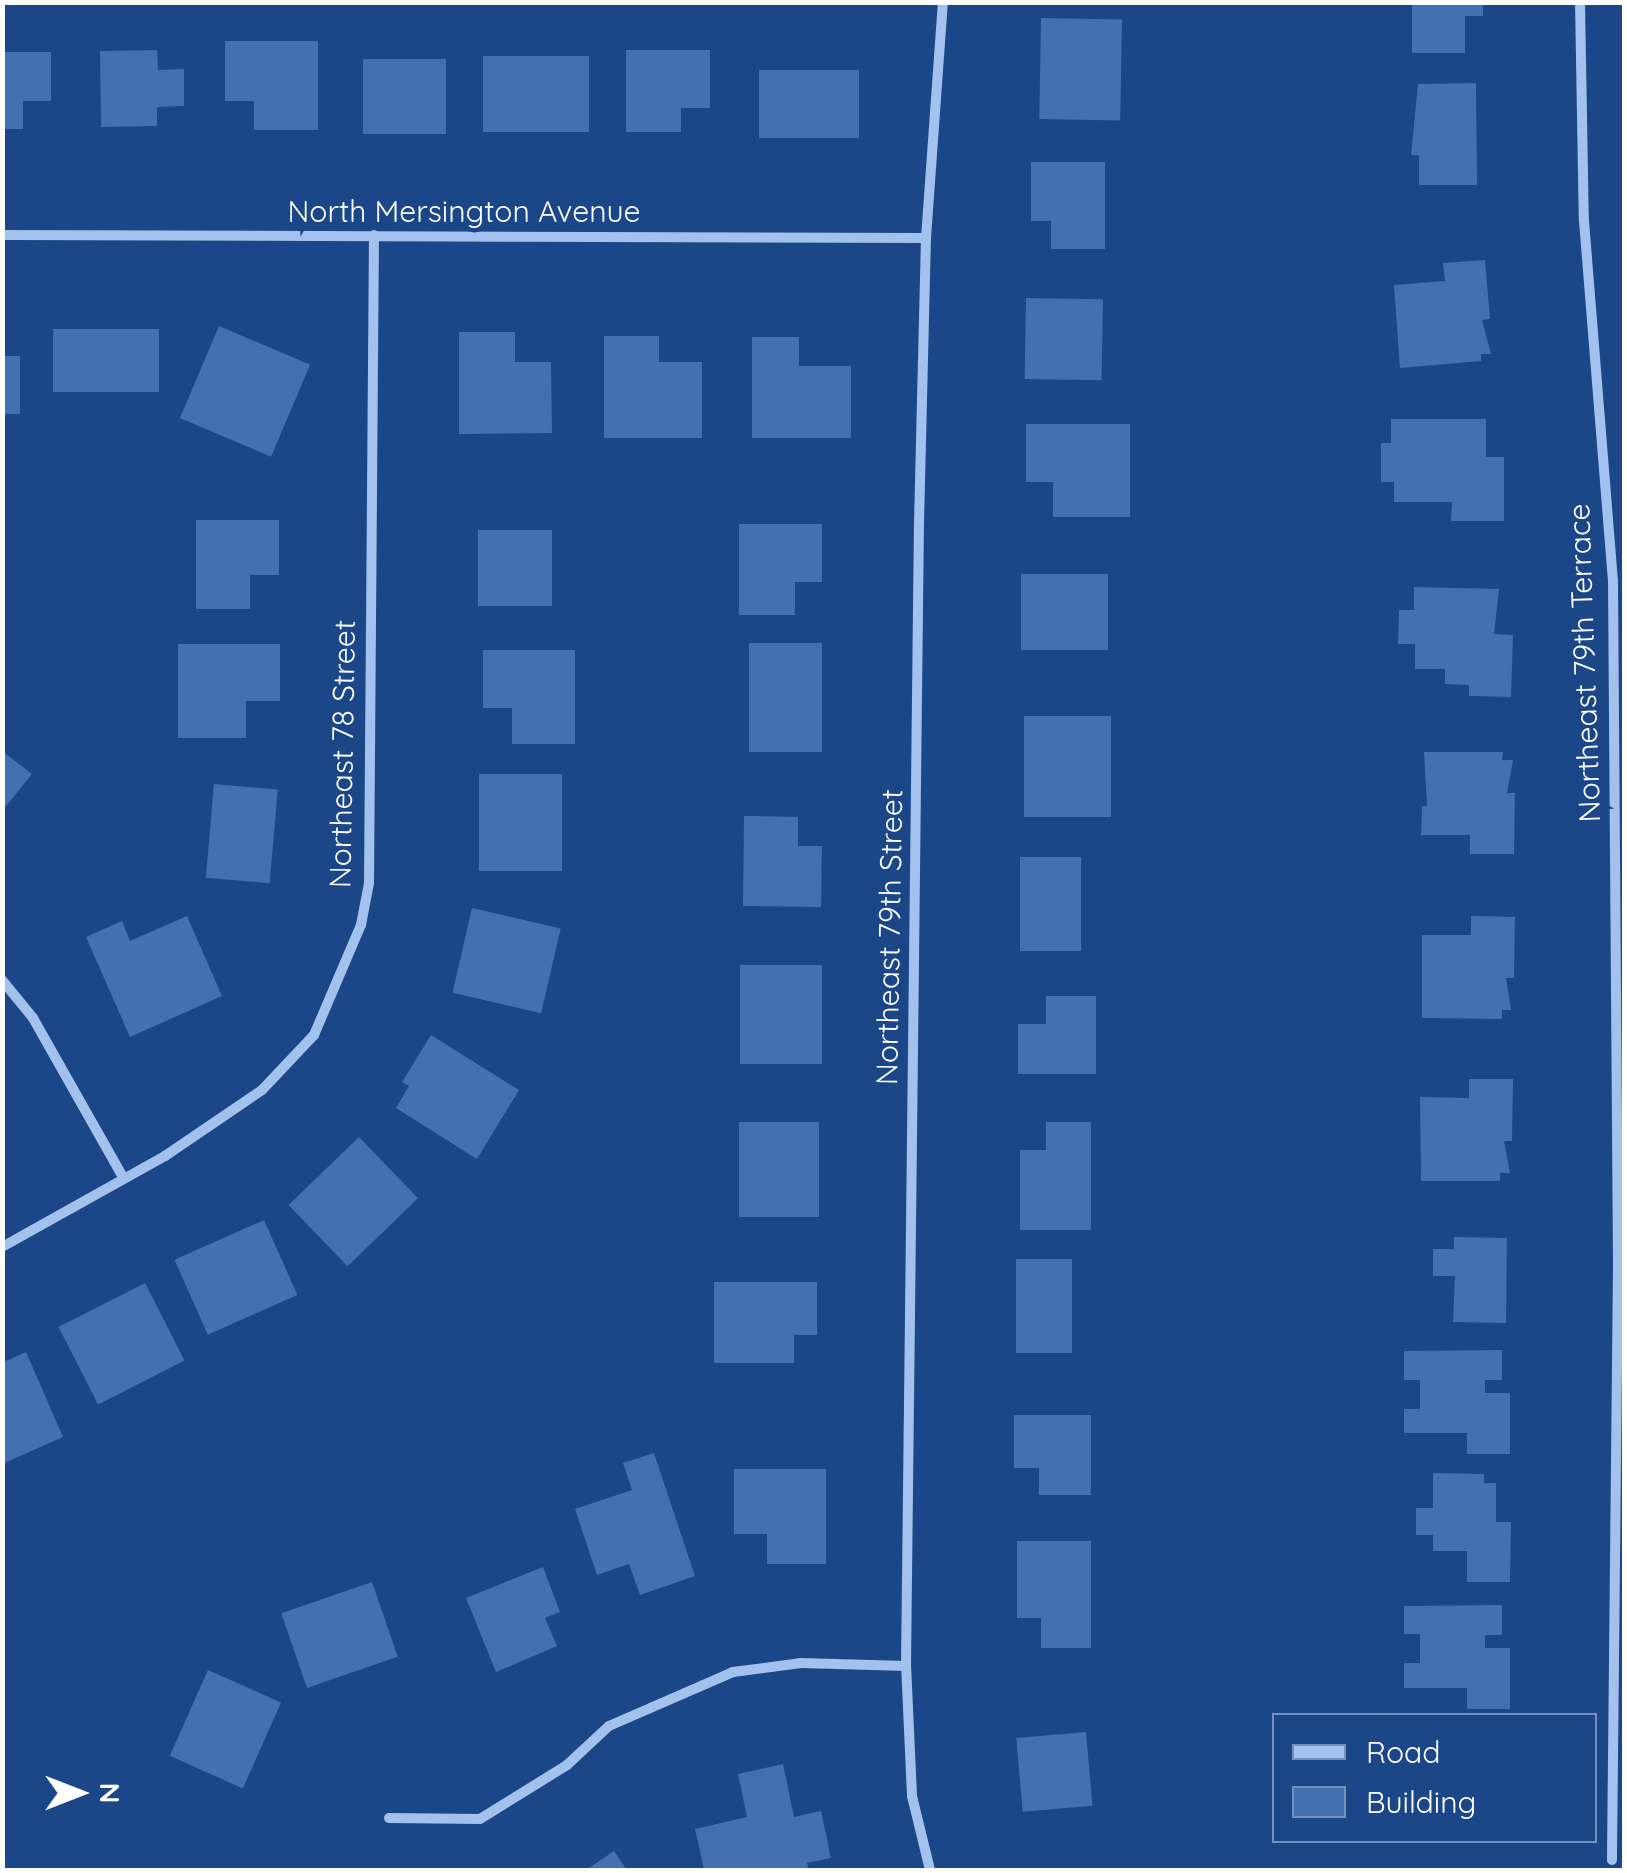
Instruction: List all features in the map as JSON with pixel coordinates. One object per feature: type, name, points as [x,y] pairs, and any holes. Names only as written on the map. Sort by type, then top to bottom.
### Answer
[{"type":"street","name":"Northeast 79th Street","points":[[930,1870],[912,1796],[906,1666],[926,238],[943,2]]},
{"type":"street","name":"Northeast 79th Terrace","points":[[1580,2],[1584,221],[1612,582],[1621,1264],[1612,1860]]},
{"type":"street","name":"North Mersington Avenue","points":[[2,235],[926,238]]},
{"type":"street","name":"Northeast 78 Street","points":[[2,1247],[122,1175],[165,1156],[262,1090],[314,1035],[342,977],[369,883],[374,235]]},
{"type":"street","points":[[2,980],[33,1018],[122,1175]]},
{"type":"street","points":[[389,1818],[480,1819],[567,1765],[609,1726],[733,1672],[801,1664],[906,1666]]},
{"type":"building","points":[[1412,2],[1483,2],[1483,16],[1465,16],[1465,53],[1412,53]]},
{"type":"building","points":[[1041,18],[1122,19],[1120,120],[1039,119]]},
{"type":"building","points":[[225,41],[318,41],[318,130],[254,130],[254,101],[225,101]]},
{"type":"building","points":[[157,50],[158,70],[184,69],[184,106],[157,107],[157,126],[101,127],[100,51]]},
{"type":"building","points":[[626,50],[710,50],[710,108],[681,108],[681,132],[626,132]]},
{"type":"building","points":[[2,52],[51,52],[51,101],[23,101],[23,129],[2,129]]},
{"type":"building","points":[[483,56],[589,56],[589,132],[483,132]]},
{"type":"building","points":[[363,59],[446,59],[446,134],[363,134]]},
{"type":"building","points":[[759,70],[859,70],[859,138],[759,138]]},
{"type":"building","points":[[1476,83],[1477,185],[1419,185],[1419,155],[1411,155],[1418,84]]},
{"type":"building","points":[[1031,162],[1105,162],[1105,249],[1051,249],[1051,221],[1031,221]]},
{"type":"building","points":[[1485,260],[1490,319],[1482,320],[1491,354],[1481,354],[1481,361],[1400,368],[1394,285],[1445,281],[1443,263]]},
{"type":"building","points":[[1026,298],[1103,299],[1102,380],[1025,379]]},
{"type":"building","points":[[219,326],[310,365],[271,457],[180,418]]},
{"type":"building","points":[[53,329],[159,329],[159,392],[53,392]]},
{"type":"building","points":[[459,332],[515,332],[515,362],[551,362],[552,433],[459,434]]},
{"type":"building","points":[[604,336],[659,336],[659,362],[702,362],[702,438],[604,438]]},
{"type":"building","points":[[752,337],[799,337],[799,366],[851,366],[851,438],[752,438]]},
{"type":"building","points":[[2,356],[20,356],[20,414],[2,414]]},
{"type":"building","points":[[1391,419],[1486,419],[1486,457],[1504,457],[1504,521],[1451,521],[1452,502],[1394,502],[1394,482],[1381,482],[1381,443],[1391,443]]},
{"type":"building","points":[[1026,424],[1130,424],[1130,517],[1053,517],[1053,482],[1026,482]]},
{"type":"building","points":[[196,520],[279,520],[279,575],[250,575],[250,609],[196,609]]},
{"type":"building","points":[[739,524],[822,524],[822,582],[795,582],[795,615],[739,615]]},
{"type":"building","points":[[478,530],[552,530],[552,606],[478,606]]},
{"type":"building","points":[[1021,574],[1108,574],[1108,650],[1021,650]]},
{"type":"building","points":[[1414,587],[1499,589],[1494,634],[1513,635],[1511,697],[1469,696],[1469,685],[1445,684],[1445,669],[1415,669],[1415,644],[1398,644],[1399,610],[1414,610]]},
{"type":"building","points":[[749,643],[822,643],[822,752],[749,752]]},
{"type":"building","points":[[178,644],[280,644],[280,701],[246,701],[246,738],[178,738]]},
{"type":"building","points":[[483,650],[575,650],[575,744],[512,744],[512,708],[483,708]]},
{"type":"building","points":[[1024,716],[1111,716],[1111,817],[1024,817]]},
{"type":"building","points":[[2,751],[32,774],[2,811]]},
{"type":"building","points":[[1424,752],[1503,752],[1502,760],[1513,760],[1507,793],[1515,793],[1514,854],[1470,854],[1470,835],[1421,835],[1422,806],[1427,806]]},
{"type":"building","points":[[479,774],[562,774],[562,871],[479,871]]},
{"type":"building","points":[[214,784],[278,790],[270,883],[206,878]]},
{"type":"building","points":[[744,816],[798,817],[798,846],[822,846],[821,907],[743,906]]},
{"type":"building","points":[[1020,857],[1081,857],[1081,951],[1020,951]]},
{"type":"building","points":[[472,908],[561,928],[541,1013],[452,993]]},
{"type":"building","points":[[187,916],[222,996],[130,1037],[86,937],[122,921],[130,941]]},
{"type":"building","points":[[1471,916],[1515,917],[1514,978],[1506,978],[1511,1010],[1502,1010],[1502,1019],[1422,1018],[1422,935],[1471,935]]},
{"type":"building","points":[[740,965],[822,965],[822,1064],[740,1064]]},
{"type":"building","points":[[1046,996],[1096,996],[1096,1074],[1018,1074],[1018,1024],[1046,1024]]},
{"type":"building","points":[[431,1035],[519,1090],[477,1159],[396,1108],[409,1086],[402,1082]]},
{"type":"building","points":[[1469,1079],[1513,1079],[1512,1141],[1504,1141],[1510,1173],[1500,1173],[1500,1181],[1421,1181],[1420,1097],[1469,1098]]},
{"type":"building","points":[[739,1122],[819,1122],[819,1217],[739,1217]]},
{"type":"building","points":[[1046,1122],[1091,1122],[1091,1230],[1020,1230],[1020,1150],[1046,1150]]},
{"type":"building","points":[[359,1137],[418,1198],[348,1266],[289,1205]]},
{"type":"building","points":[[264,1220],[297,1295],[208,1335],[174,1260]]},
{"type":"building","points":[[1454,1237],[1507,1238],[1506,1323],[1453,1322],[1455,1276],[1433,1276],[1433,1249],[1454,1249]]},
{"type":"building","points":[[1016,1259],[1072,1259],[1072,1353],[1016,1353]]},
{"type":"building","points":[[714,1282],[817,1282],[817,1335],[794,1335],[794,1363],[714,1363]]},
{"type":"building","points":[[145,1283],[184,1361],[98,1405],[59,1327]]},
{"type":"building","points":[[1502,1350],[1502,1380],[1485,1380],[1485,1393],[1510,1393],[1510,1454],[1467,1454],[1467,1433],[1404,1433],[1404,1409],[1420,1409],[1420,1380],[1404,1380],[1404,1351]]},
{"type":"building","points":[[26,1352],[63,1437],[2,1464],[2,1363]]},
{"type":"building","points":[[1014,1415],[1091,1415],[1091,1495],[1039,1495],[1039,1468],[1014,1468]]},
{"type":"building","points":[[654,1453],[695,1576],[640,1595],[629,1564],[597,1575],[575,1509],[632,1490],[623,1463]]},
{"type":"building","points":[[734,1469],[826,1469],[826,1564],[767,1564],[767,1534],[734,1534]]},
{"type":"building","points":[[1433,1473],[1484,1474],[1484,1483],[1496,1483],[1496,1522],[1511,1522],[1510,1582],[1467,1582],[1467,1551],[1433,1551],[1433,1535],[1416,1535],[1416,1508],[1433,1508]]},
{"type":"building","points":[[1017,1541],[1091,1541],[1091,1648],[1041,1648],[1041,1618],[1017,1618]]},
{"type":"building","points":[[543,1567],[560,1612],[545,1618],[557,1646],[496,1672],[466,1598]]},
{"type":"building","points":[[372,1582],[398,1657],[307,1688],[281,1613]]},
{"type":"building","points":[[1502,1605],[1502,1635],[1485,1635],[1485,1648],[1510,1648],[1510,1709],[1467,1709],[1467,1688],[1404,1688],[1404,1663],[1420,1663],[1420,1634],[1404,1634],[1404,1606]]},
{"type":"building","points":[[208,1670],[281,1703],[243,1788],[170,1756]]},
{"type":"building","points":[[1086,1732],[1092,1806],[1023,1812],[1016,1738]]},
{"type":"building","points":[[783,1764],[794,1817],[821,1811],[831,1858],[807,1863],[809,1870],[704,1870],[695,1829],[747,1817],[738,1774]]},
{"type":"building","points":[[614,1851],[627,1870],[586,1870]]}]
